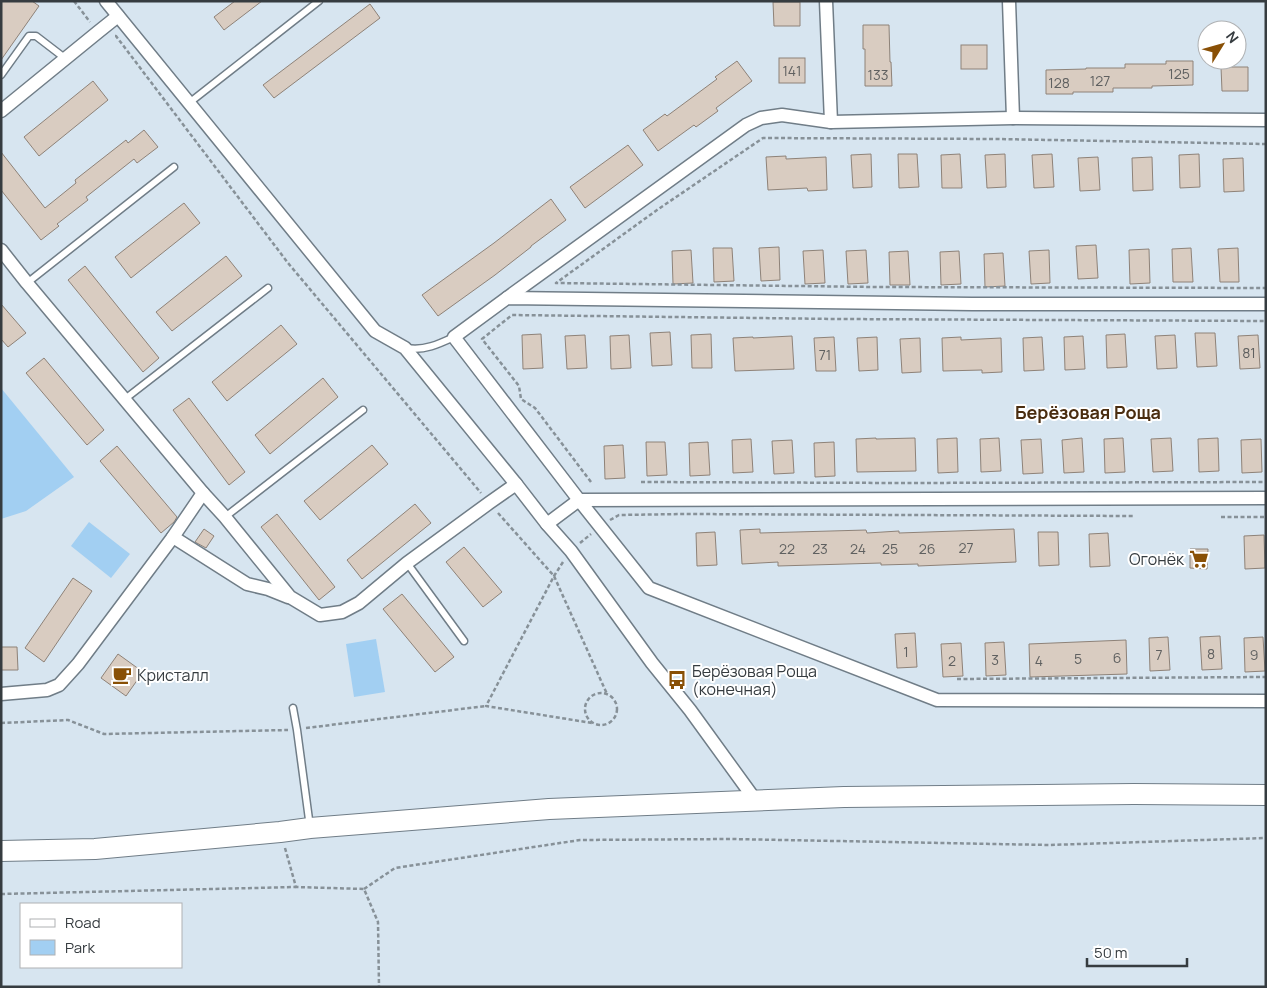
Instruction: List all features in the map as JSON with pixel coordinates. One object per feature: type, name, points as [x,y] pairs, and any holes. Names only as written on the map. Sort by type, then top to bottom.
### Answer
[{"type":"main road","points":[[1,852],[95,849],[310,828],[549,809],[884,797],[1134,794],[1266,795]]},
{"type":"street","points":[[106,1],[375,331],[406,348],[547,524],[571,551],[652,663],[690,710],[756,801]]},
{"type":"street","points":[[826,1],[830,122]]},
{"type":"street","points":[[1009,1],[1013,118]]},
{"type":"street","points":[[1,111],[118,16]]},
{"type":"street","points":[[1266,120],[1013,118],[830,122],[782,115],[770,116],[746,125],[454,337],[649,588],[937,700],[1266,700]]},
{"type":"street","points":[[1,250],[290,597]]},
{"type":"street","points":[[506,298],[972,304],[1266,304]]},
{"type":"street","points":[[174,537],[247,584],[290,597],[320,615],[342,612],[360,603],[408,563],[516,484]]},
{"type":"street","points":[[1,694],[46,690],[59,684],[78,664],[174,537],[203,493]]},
{"type":"street","points":[[547,524],[579,500],[1266,498]]},
{"type":"lane","points":[[189,103],[319,1]]},
{"type":"lane","points":[[1,75],[28,36],[36,36],[66,59]]},
{"type":"lane","points":[[27,283],[174,167]]},
{"type":"lane","points":[[125,399],[268,288]]},
{"type":"lane","points":[[406,348],[424,348],[454,337]]},
{"type":"lane","points":[[225,518],[364,410]]},
{"type":"lane","points":[[408,563],[464,641]]},
{"type":"lane","points":[[292,708],[297,730],[310,828]]},
{"type":"path","points":[[74,1],[105,43],[116,36],[288,263],[489,503],[554,576],[607,694]]},
{"type":"path","points":[[1266,144],[988,139],[763,138],[657,210],[556,283],[876,287],[1266,288]]},
{"type":"path","points":[[590,482],[535,408],[520,399],[519,386],[482,339],[512,315],[1266,321]]},
{"type":"path","points":[[641,482],[1266,482]]},
{"type":"path","points":[[486,706],[554,576],[571,551],[600,526],[619,515],[1134,516]]},
{"type":"path","points":[[1221,517],[1266,517]]},
{"type":"path","points":[[957,679],[1266,677]]},
{"type":"path","points":[[1,723],[68,720],[104,734],[297,730],[486,706],[603,725],[615,716],[617,707],[612,697],[607,694],[596,693],[587,700],[584,710],[585,715],[592,723]]},
{"type":"path","points":[[280,832],[296,887]]},
{"type":"path","points":[[1,894],[296,887],[364,889],[394,868],[580,840],[730,839],[1050,845],[1266,838]]},
{"type":"path","points":[[364,889],[378,922],[379,987]]},
{"type":"green space","points":[[1,388],[74,477],[26,511],[1,519]]},
{"type":"green space","points":[[89,522],[130,554],[111,578],[71,546]]},
{"type":"green space","points":[[376,639],[385,692],[354,697],[346,644]]},
{"type":"building","points":[[1,1],[32,1],[39,6],[1,60]]},
{"type":"building","points":[[235,1],[262,1],[224,30],[214,17]]},
{"type":"building","points":[[773,2],[800,2],[800,26],[774,26]]},
{"type":"building","points":[[370,4],[380,18],[274,98],[263,85]]},
{"type":"building","points":[[863,25],[889,25],[892,86],[865,86]]},
{"type":"building","points":[[961,45],[987,45],[987,69],[961,69]]},
{"type":"building","points":[[779,58],[805,58],[805,83],[779,83]]},
{"type":"building","points":[[737,61],[752,81],[716,108],[718,111],[696,127],[694,125],[658,151],[643,130],[665,114],[667,116],[717,79],[715,77]]},
{"type":"building","points":[[1166,61],[1193,61],[1193,85],[1113,88],[1113,92],[1046,94],[1046,70],[1125,68],[1125,64],[1166,64]]},
{"type":"building","points":[[1248,67],[1248,91],[1222,91],[1221,70],[1247,70]]},
{"type":"building","points":[[93,81],[108,100],[39,156],[24,137]]},
{"type":"building","points":[[144,130],[158,147],[137,163],[134,159],[86,197],[88,200],[57,224],[59,226],[41,240],[1,190],[1,152],[45,208],[76,183],[75,180],[126,140],[128,143]]},
{"type":"building","points":[[628,145],[643,165],[585,208],[570,187]]},
{"type":"building","points":[[871,154],[872,187],[853,188],[851,155]]},
{"type":"building","points":[[898,154],[917,154],[919,187],[899,188]]},
{"type":"building","points":[[960,154],[962,188],[942,188],[941,155]]},
{"type":"building","points":[[1005,154],[1006,187],[987,188],[985,155]]},
{"type":"building","points":[[1052,154],[1054,187],[1034,188],[1032,155]]},
{"type":"building","points":[[1199,154],[1200,187],[1180,188],[1179,155]]},
{"type":"building","points":[[786,156],[786,159],[826,157],[827,190],[808,191],[807,188],[768,190],[766,157]]},
{"type":"building","points":[[1098,157],[1100,190],[1080,191],[1078,158]]},
{"type":"building","points":[[1152,157],[1153,190],[1133,191],[1132,158]]},
{"type":"building","points":[[1243,158],[1244,191],[1224,192],[1223,159]]},
{"type":"building","points":[[551,199],[566,220],[438,316],[422,295]]},
{"type":"building","points":[[184,203],[200,223],[131,278],[115,257]]},
{"type":"building","points":[[1096,245],[1098,278],[1078,279],[1076,246]]},
{"type":"building","points":[[779,247],[780,280],[761,281],[759,248]]},
{"type":"building","points":[[713,248],[732,248],[734,281],[714,282]]},
{"type":"building","points":[[1191,248],[1193,282],[1173,282],[1172,249]]},
{"type":"building","points":[[1238,248],[1239,282],[1220,282],[1218,249]]},
{"type":"building","points":[[1149,249],[1150,283],[1130,284],[1129,250]]},
{"type":"building","points":[[691,250],[693,283],[673,284],[672,251]]},
{"type":"building","points":[[823,250],[825,283],[805,284],[803,251]]},
{"type":"building","points":[[866,250],[868,283],[848,284],[846,251]]},
{"type":"building","points":[[1049,250],[1050,283],[1031,284],[1029,251]]},
{"type":"building","points":[[908,251],[910,285],[890,285],[889,252]]},
{"type":"building","points":[[959,251],[961,284],[941,285],[940,252]]},
{"type":"building","points":[[1003,253],[1005,286],[985,287],[984,254]]},
{"type":"building","points":[[226,256],[242,276],[172,331],[156,312]]},
{"type":"building","points":[[85,266],[159,358],[143,372],[68,280]]},
{"type":"building","points":[[1,304],[26,333],[8,347],[1,339]]},
{"type":"building","points":[[281,325],[297,344],[227,401],[212,382]]},
{"type":"building","points":[[670,332],[672,365],[652,366],[650,333]]},
{"type":"building","points":[[1195,333],[1215,333],[1217,366],[1197,367]]},
{"type":"building","points":[[541,334],[543,368],[523,369],[522,335]]},
{"type":"building","points":[[711,334],[712,368],[692,368],[691,335]]},
{"type":"building","points":[[1125,334],[1127,367],[1107,368],[1106,335]]},
{"type":"building","points":[[585,335],[587,368],[567,369],[565,336]]},
{"type":"building","points":[[629,335],[631,368],[611,369],[610,336]]},
{"type":"building","points":[[1175,335],[1177,368],[1157,369],[1155,336]]},
{"type":"building","points":[[1258,335],[1260,368],[1240,369],[1238,336]]},
{"type":"building","points":[[792,336],[794,369],[735,371],[733,338]]},
{"type":"building","points":[[1083,336],[1085,369],[1065,370],[1064,337]]},
{"type":"building","points":[[834,337],[836,371],[816,371],[814,338]]},
{"type":"building","points":[[877,337],[878,370],[859,371],[857,338]]},
{"type":"building","points":[[961,337],[961,340],[1001,338],[1002,372],[982,373],[982,370],[943,371],[942,338]]},
{"type":"building","points":[[1042,337],[1044,370],[1024,371],[1023,338]]},
{"type":"building","points":[[920,338],[921,372],[902,373],[900,339]]},
{"type":"building","points":[[44,358],[104,430],[87,445],[26,373]]},
{"type":"building","points":[[323,378],[338,397],[270,454],[255,435]]},
{"type":"building","points":[[189,398],[245,472],[229,485],[173,410]]},
{"type":"building","points":[[915,438],[916,471],[857,472],[856,439]]},
{"type":"building","points":[[957,438],[958,472],[938,473],[937,439]]},
{"type":"building","points":[[999,438],[1001,471],[981,472],[980,439]]},
{"type":"building","points":[[1082,438],[1084,472],[1064,473],[1062,440]]},
{"type":"building","points":[[1123,438],[1125,472],[1105,473],[1104,439]]},
{"type":"building","points":[[1171,438],[1173,471],[1153,472],[1151,439]]},
{"type":"building","points":[[1218,438],[1219,471],[1199,472],[1198,439]]},
{"type":"building","points":[[751,439],[753,472],[733,473],[732,440]]},
{"type":"building","points":[[1041,439],[1043,473],[1023,474],[1021,440]]},
{"type":"building","points":[[1261,439],[1262,472],[1242,473],[1241,440]]},
{"type":"building","points":[[792,440],[794,473],[774,474],[772,441]]},
{"type":"building","points":[[646,442],[665,442],[667,475],[647,476]]},
{"type":"building","points":[[708,442],[710,475],[690,476],[689,443]]},
{"type":"building","points":[[834,442],[835,476],[815,477],[814,443]]},
{"type":"building","points":[[372,445],[388,464],[320,520],[304,501]]},
{"type":"building","points":[[623,445],[625,478],[605,479],[604,446]]},
{"type":"building","points":[[117,446],[177,517],[161,533],[100,461]]},
{"type":"building","points":[[415,504],[431,523],[362,579],[347,560]]},
{"type":"building","points":[[277,514],[335,587],[319,600],[261,527]]},
{"type":"building","points":[[204,529],[214,536],[206,548],[195,542]]},
{"type":"building","points":[[760,529],[760,533],[866,530],[867,533],[899,531],[899,533],[1014,529],[1016,562],[918,566],[918,564],[881,565],[881,563],[778,566],[778,562],[742,564],[740,530]]},
{"type":"building","points":[[715,532],[717,565],[697,566],[696,533]]},
{"type":"building","points":[[1038,532],[1058,532],[1059,565],[1039,566]]},
{"type":"building","points":[[1108,533],[1110,566],[1090,567],[1089,534]]},
{"type":"building","points":[[1264,535],[1265,568],[1245,569],[1244,536]]},
{"type":"building","points":[[464,547],[502,592],[483,607],[446,562]]},
{"type":"building","name":"Огонёк","points":[[1190,549],[1208,549],[1207,569],[1190,568]]},
{"type":"building","points":[[73,578],[92,591],[44,662],[25,648]]},
{"type":"building","points":[[402,594],[454,657],[435,672],[383,609]]},
{"type":"building","points":[[915,633],[917,667],[897,668],[895,634]]},
{"type":"building","points":[[1220,636],[1222,669],[1202,670],[1200,637]]},
{"type":"building","points":[[1168,637],[1170,670],[1150,671],[1149,638]]},
{"type":"building","points":[[1263,637],[1265,671],[1245,672],[1244,638]]},
{"type":"building","points":[[1126,640],[1127,674],[1030,677],[1029,644]]},
{"type":"building","points":[[1004,642],[1006,675],[986,676],[985,643]]},
{"type":"building","points":[[961,643],[963,676],[943,677],[941,644]]},
{"type":"building","points":[[1,647],[17,647],[18,670],[1,670]]},
{"type":"building","name":"Кристалл","points":[[118,654],[143,672],[126,696],[101,678]]},
{"type":"place","name":"Огонёк","points":[[1199,559]]},
{"type":"place","name":"Кристалл","points":[[122,675]]},
{"type":"place","name":"Берёзовая Роща (конечная)","points":[[677,680]]},
{"type":"district","name":"Берёзовая Роща","points":[[1088,412]]}]
